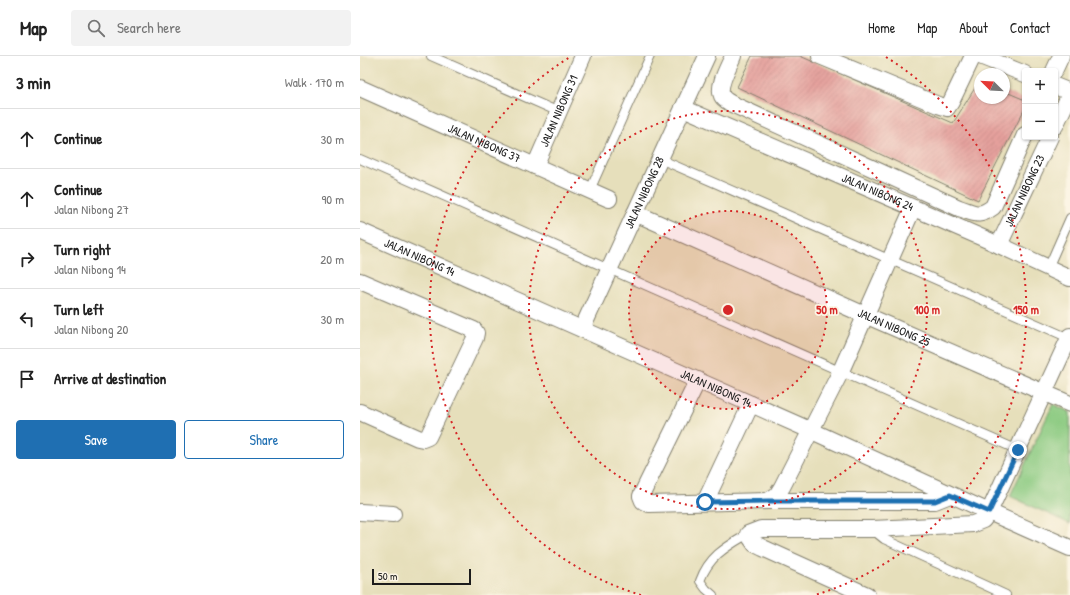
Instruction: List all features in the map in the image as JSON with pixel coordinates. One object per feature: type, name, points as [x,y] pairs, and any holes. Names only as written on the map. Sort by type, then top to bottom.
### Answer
[{"type":"street","name":"JALAN NIBONG 31","points":[[535,166],[583,56]]},
{"type":"street","name":"JALAN NIBONG 28","points":[[582,329],[707,56]]},
{"type":"street","points":[[733,56],[720,91],[723,98],[732,104],[959,208],[976,213],[984,213],[992,207],[1023,140]]},
{"type":"street","points":[[820,56],[947,108],[952,102],[973,56]]},
{"type":"street","points":[[980,56],[1022,73]]},
{"type":"street","points":[[1055,68],[1061,56]]},
{"type":"street","points":[[1058,87],[1070,93],[1058,119]]},
{"type":"street","name":"JALAN NIBONG 37","points":[[360,88],[609,199]]},
{"type":"street","name":"JALAN NIBONG 24","points":[[683,108],[999,245],[1070,278]]},
{"type":"street","name":"JALAN NIBONG 23","points":[[999,245],[1049,140]]},
{"type":"street","points":[[768,501],[777,495],[812,431],[913,208]]},
{"type":"street","name":"JALAN NIBONG 25","points":[[635,213],[1070,404]]},
{"type":"street","name":"JALAN NIBONG 14","points":[[360,231],[698,380],[1070,548]]},
{"type":"street","points":[[360,281],[474,330],[476,333],[428,437],[424,439],[418,438],[360,412]]},
{"type":"street","points":[[867,595],[755,544],[748,534],[761,529],[872,529],[973,524],[983,520],[989,512],[1070,337]]},
{"type":"street","points":[[698,380],[641,496],[643,501],[649,504],[768,501],[935,501],[950,495]]},
{"type":"street","points":[[705,502],[751,404]]},
{"type":"street","points":[[360,512],[393,514]]},
{"type":"lane","points":[[431,56],[559,112]]},
{"type":"lane","points":[[590,190],[650,56]]},
{"type":"lane","points":[[360,159],[583,256],[609,270],[1018,450]]},
{"type":"lane","points":[[660,159],[890,261],[1070,337]]},
{"type":"lane","points":[[1048,268],[1070,218]]},
{"type":"lane","points":[[872,529],[884,539],[1006,595]]},
{"type":"lane","points":[[713,595],[700,581],[704,570],[712,559],[724,549],[748,534]]},
{"type":"green space","points":[[1053,404],[1070,412],[1070,524],[1010,496]]},
{"type":"building","points":[[752,56],[800,56],[953,123],[974,90],[974,104],[1010,104],[1010,94],[1022,99],[1022,114],[978,200],[737,87]]},
{"type":"route","points":[[705,502],[935,501],[950,495],[989,512],[1018,450]]}]
